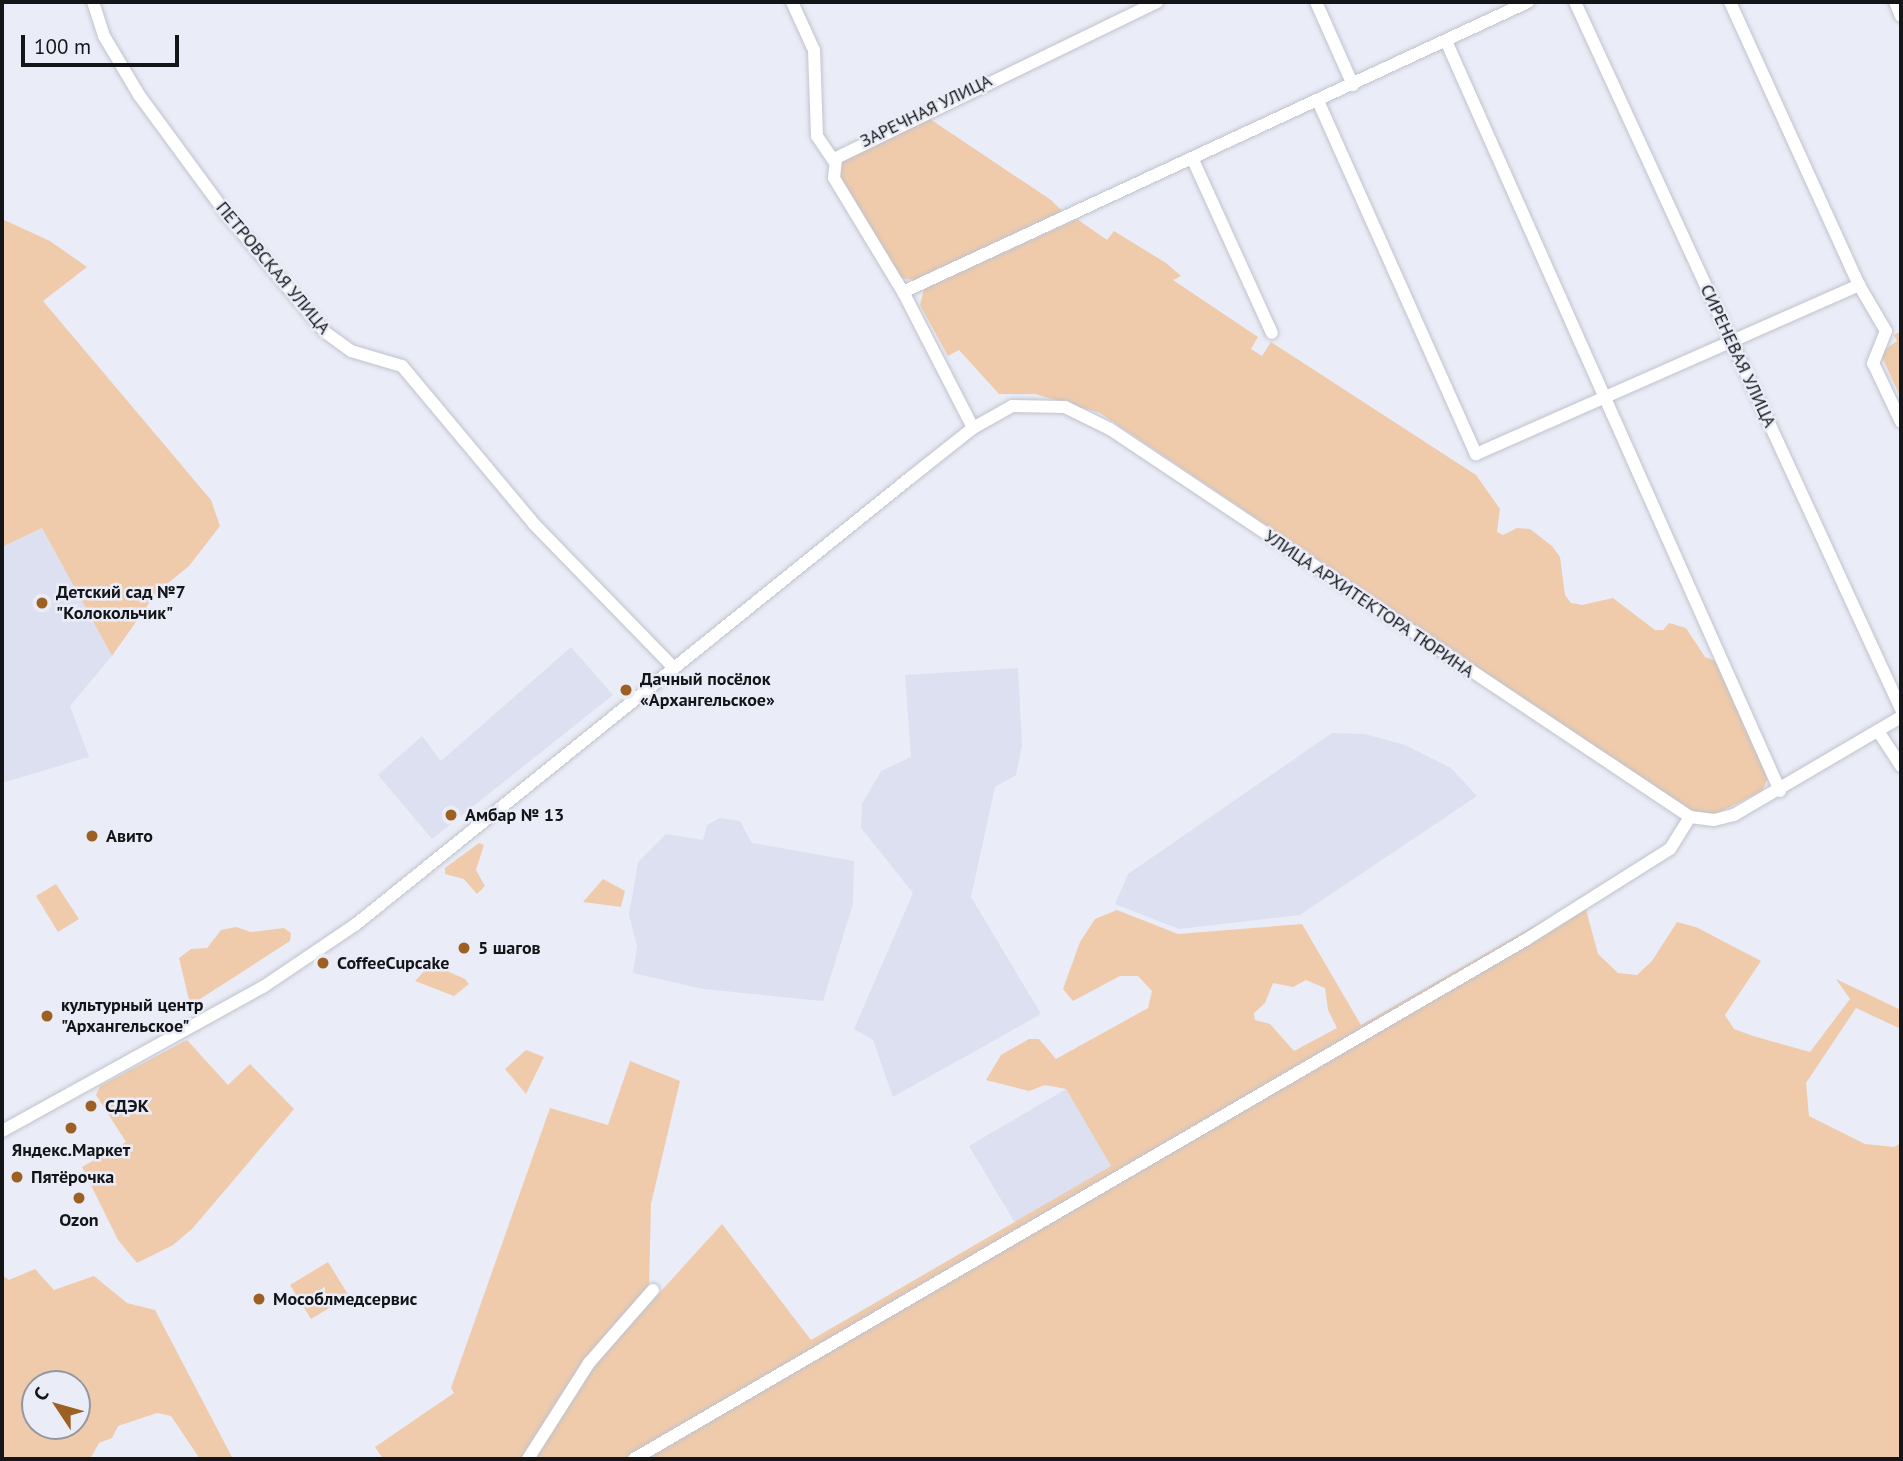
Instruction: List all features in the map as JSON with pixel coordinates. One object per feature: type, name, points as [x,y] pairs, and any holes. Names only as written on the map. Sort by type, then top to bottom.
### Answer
[{"type":"street","name":"ПЕТРОВСКАЯ УЛИЦА","points":[[93,2],[104,36],[139,95],[228,216],[325,332],[351,351],[402,366],[534,524],[674,668]]},
{"type":"street","points":[[792,2],[814,50],[817,136],[835,161],[834,178],[903,292],[973,428]]},
{"type":"street","name":"ЗАРЕЧНАЯ УЛИЦА","points":[[835,161],[864,141],[1157,2]]},
{"type":"street","points":[[1316,2],[1353,85]]},
{"type":"street","points":[[903,292],[1528,2]]},
{"type":"street","name":"СИРЕНЕВАЯ УЛИЦА","points":[[1575,2],[1901,709]]},
{"type":"street","points":[[1730,2],[1859,285],[1886,331],[1873,363],[1901,422]]},
{"type":"street","points":[[1895,2],[1901,16]]},
{"type":"street","points":[[1446,41],[1780,791]]},
{"type":"street","points":[[1318,101],[1476,454],[1605,400],[1859,285]]},
{"type":"street","points":[[1192,160],[1272,333]]},
{"type":"street","name":"УЛИЦА АРХИТЕКТОРА ТЮРИНА","points":[[2,1131],[253,993],[312,956],[393,895],[973,428],[1000,411],[1029,403],[1065,407],[1102,424],[1690,817]]},
{"type":"street","points":[[634,1459],[1527,939],[1670,849],[1690,817],[1724,818],[1780,791],[1901,717]]},
{"type":"street","points":[[1878,731],[1901,766]]},
{"type":"street","points":[[528,1459],[589,1363],[653,1290]]},
{"type":"shaded area","points":[[927,117],[1051,200],[1062,211],[914,280],[901,278],[838,175],[839,163]]},
{"type":"shaded area","points":[[2,219],[50,241],[87,267],[43,301],[211,500],[220,526],[189,566],[157,592],[112,656],[42,528],[2,547]]},
{"type":"shaded area","points":[[1077,219],[1107,240],[1114,231],[1166,263],[1181,276],[1173,280],[1258,337],[1251,349],[1262,356],[1271,342],[1476,475],[1500,509],[1497,532],[1503,535],[1517,528],[1530,529],[1552,546],[1560,557],[1565,595],[1571,603],[1582,605],[1613,598],[1655,630],[1663,630],[1669,623],[1686,628],[1705,657],[1718,662],[1768,778],[1762,791],[1716,814],[1689,810],[1100,413],[1035,394],[999,394],[959,350],[948,356],[920,305],[924,289]]},
{"type":"shaded area","points":[[1901,331],[1901,398],[1880,353],[1897,341],[1894,335]]},
{"type":"shaded area","name":"Детский сад №7 \"Колокольчик\"","points":[[42,528],[112,656],[70,706],[89,757],[2,783],[2,547]]},
{"type":"shaded area","points":[[571,647],[613,695],[432,839],[378,775],[422,736],[441,761]]},
{"type":"shaded area","points":[[1018,668],[1022,746],[1016,775],[995,787],[971,897],[1041,1014],[893,1097],[873,1040],[854,1029],[913,893],[861,828],[862,804],[881,771],[911,757],[905,675]]},
{"type":"shaded area","points":[[1332,733],[1365,734],[1405,745],[1451,768],[1477,796],[1300,915],[1179,929],[1115,904],[1128,874]]},
{"type":"shaded area","points":[[720,818],[740,821],[752,843],[854,861],[853,904],[823,1001],[703,989],[633,973],[637,946],[629,915],[638,862],[666,834],[703,840],[707,825]]},
{"type":"shaded area","points":[[479,843],[484,845],[476,870],[485,886],[477,894],[464,879],[445,874],[445,868]]},
{"type":"shaded area","points":[[603,879],[625,891],[621,907],[583,902]]},
{"type":"shaded area","points":[[56,884],[79,919],[58,932],[36,896]]},
{"type":"shaded area","points":[[1583,898],[1598,954],[1618,973],[1637,975],[1652,961],[1677,922],[1696,927],[1761,961],[1725,1015],[1734,1029],[1753,1036],[1810,1052],[1850,999],[1836,979],[1901,1010],[1901,1029],[1856,1008],[1806,1083],[1809,1116],[1865,1144],[1894,1147],[1901,1143],[1901,1459],[534,1459],[593,1366],[722,1224],[811,1340],[1111,1166],[1066,1089],[1045,1085],[1029,1091],[986,1080],[1001,1055],[1029,1039],[1039,1039],[1056,1059],[1148,1008],[1152,991],[1138,976],[1120,976],[1073,1001],[1063,989],[1080,942],[1095,919],[1117,910],[1178,934],[1302,924],[1361,1025]],"holes":[[[1306,980],[1325,988],[1328,1010],[1337,1028],[1294,1051],[1270,1024],[1255,1020],[1254,1013],[1265,1003],[1273,983],[1293,987]]]},
{"type":"shaded area","points":[[236,927],[251,932],[284,928],[291,933],[290,941],[197,1001],[189,1000],[179,958],[191,949],[207,948],[221,930]]},
{"type":"shaded area","points":[[431,964],[465,979],[469,984],[454,996],[415,981]]},
{"type":"shaded area","points":[[187,1040],[228,1085],[250,1064],[294,1109],[192,1229],[173,1245],[137,1263],[118,1240],[82,1167],[126,1142],[96,1095],[100,1086]]},
{"type":"shaded area","points":[[526,1050],[544,1057],[526,1094],[505,1069]]},
{"type":"shaded area","points":[[630,1061],[680,1081],[651,1204],[649,1288],[524,1459],[383,1459],[375,1447],[454,1393],[451,1388],[550,1108],[608,1125]]},
{"type":"shaded area","points":[[1066,1089],[1112,1166],[1015,1223],[969,1146]]},
{"type":"shaded area","points":[[328,1262],[349,1296],[311,1319],[290,1285]]},
{"type":"shaded area","points":[[35,1269],[54,1290],[94,1276],[127,1303],[155,1310],[233,1459],[200,1459],[171,1416],[157,1413],[118,1426],[112,1438],[99,1443],[90,1459],[2,1459],[2,1275],[9,1280]]},
{"type":"place","name":"Детский сад №7 \"Колокольчик\"","points":[[42,603]]},
{"type":"place","name":"Дачный посёлок «Архангельское»","points":[[626,690]]},
{"type":"place","name":"Амбар № 13","points":[[451,815]]},
{"type":"place","name":"Авито","points":[[92,836]]},
{"type":"place","name":"5 шагов","points":[[464,948]]},
{"type":"place","name":"CoffeeCupcake","points":[[323,963]]},
{"type":"place","name":"культурный центр \"Архангельское\"","points":[[47,1016]]},
{"type":"place","name":"СДЭК","points":[[91,1106]]},
{"type":"place","name":"Яндекс.Маркет","points":[[71,1128]]},
{"type":"place","name":"Пятёрочка","points":[[17,1177]]},
{"type":"place","name":"Ozon","points":[[79,1198]]},
{"type":"place","name":"Мособлмедсервис","points":[[259,1299]]}]
